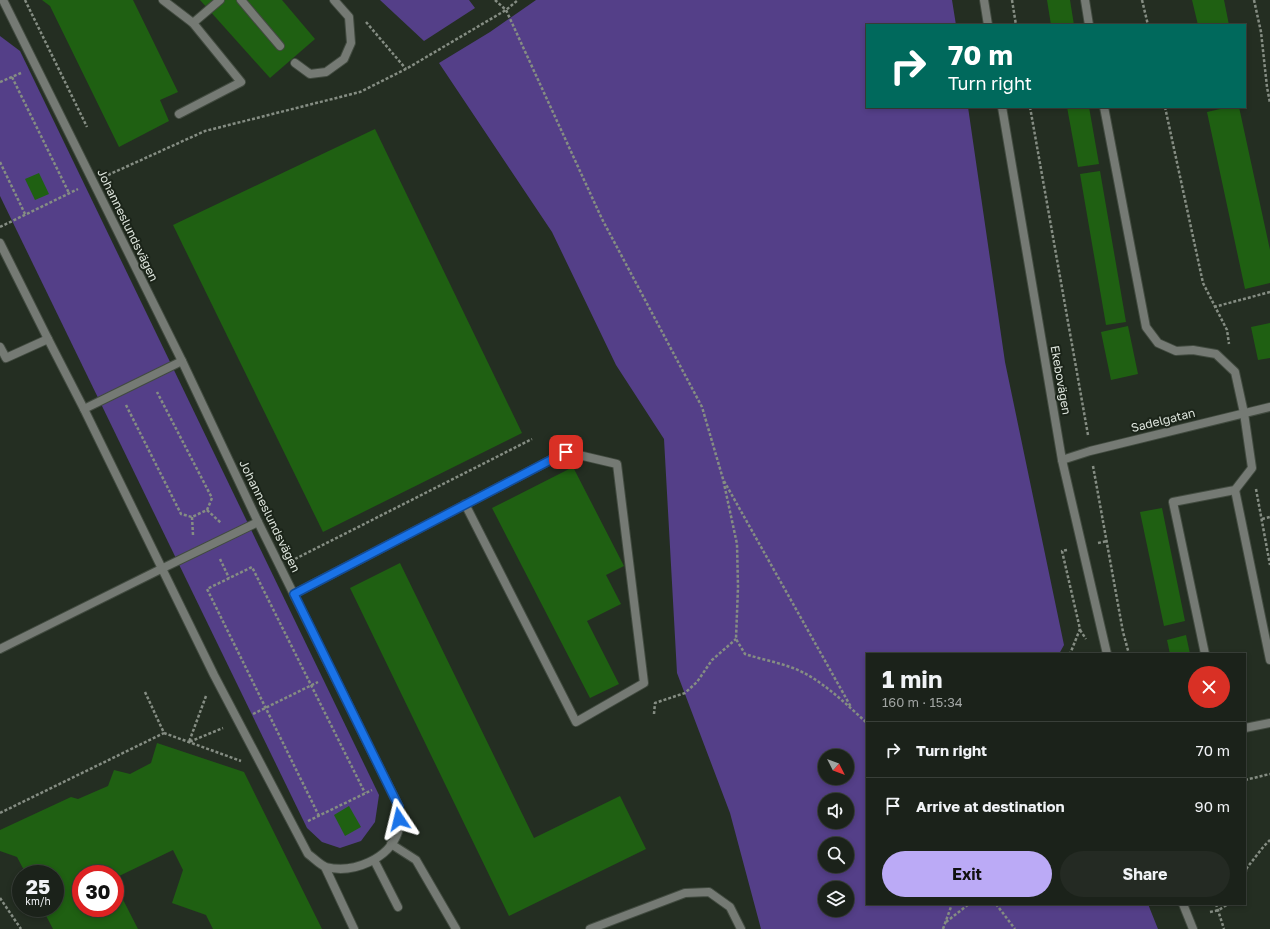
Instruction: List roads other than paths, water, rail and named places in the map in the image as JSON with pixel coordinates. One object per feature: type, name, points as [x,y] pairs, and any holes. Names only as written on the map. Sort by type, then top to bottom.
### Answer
[{"type":"street","name":"Johanneslundsvägen","points":[[3,0],[94,181],[182,361],[258,522],[399,807],[398,831],[391,844],[374,860],[355,868],[342,869],[325,867]]},
{"type":"street","points":[[163,0],[193,23],[241,82],[179,114]]},
{"type":"street","points":[[193,23],[220,0]]},
{"type":"street","points":[[241,0],[280,46]]},
{"type":"street","points":[[296,63],[310,74],[326,72],[344,59],[351,43],[349,17],[334,0]]},
{"type":"street","points":[[984,0],[988,24]]},
{"type":"street","points":[[1085,0],[1089,24]]},
{"type":"street","name":"Ekebovägen","points":[[1002,108],[1062,460],[1107,653]]},
{"type":"street","points":[[1104,108],[1146,327],[1158,343],[1176,351],[1193,350],[1216,354],[1235,372],[1244,413],[1252,468],[1235,490],[1173,502],[1204,653]]},
{"type":"street","points":[[0,243],[84,409],[214,675],[308,854],[325,867],[354,929]]},
{"type":"street","points":[[0,347],[6,358],[48,339]]},
{"type":"street","points":[[84,409],[182,361]]},
{"type":"street","name":"Sadelgatan","points":[[1062,460],[1090,451],[1270,407]]},
{"type":"street","points":[[294,594],[465,504],[566,452],[617,464],[644,683],[576,722],[465,504]]},
{"type":"street","points":[[1235,490],[1270,660]]},
{"type":"street","points":[[0,649],[258,522]]},
{"type":"street","points":[[1246,728],[1270,723]]},
{"type":"street","points":[[391,844],[416,860],[456,929]]},
{"type":"street","points":[[374,860],[398,907]]},
{"type":"street","points":[[590,929],[685,893],[709,892],[730,907],[741,929]]},
{"type":"street","points":[[1182,905],[1193,929]]}]
